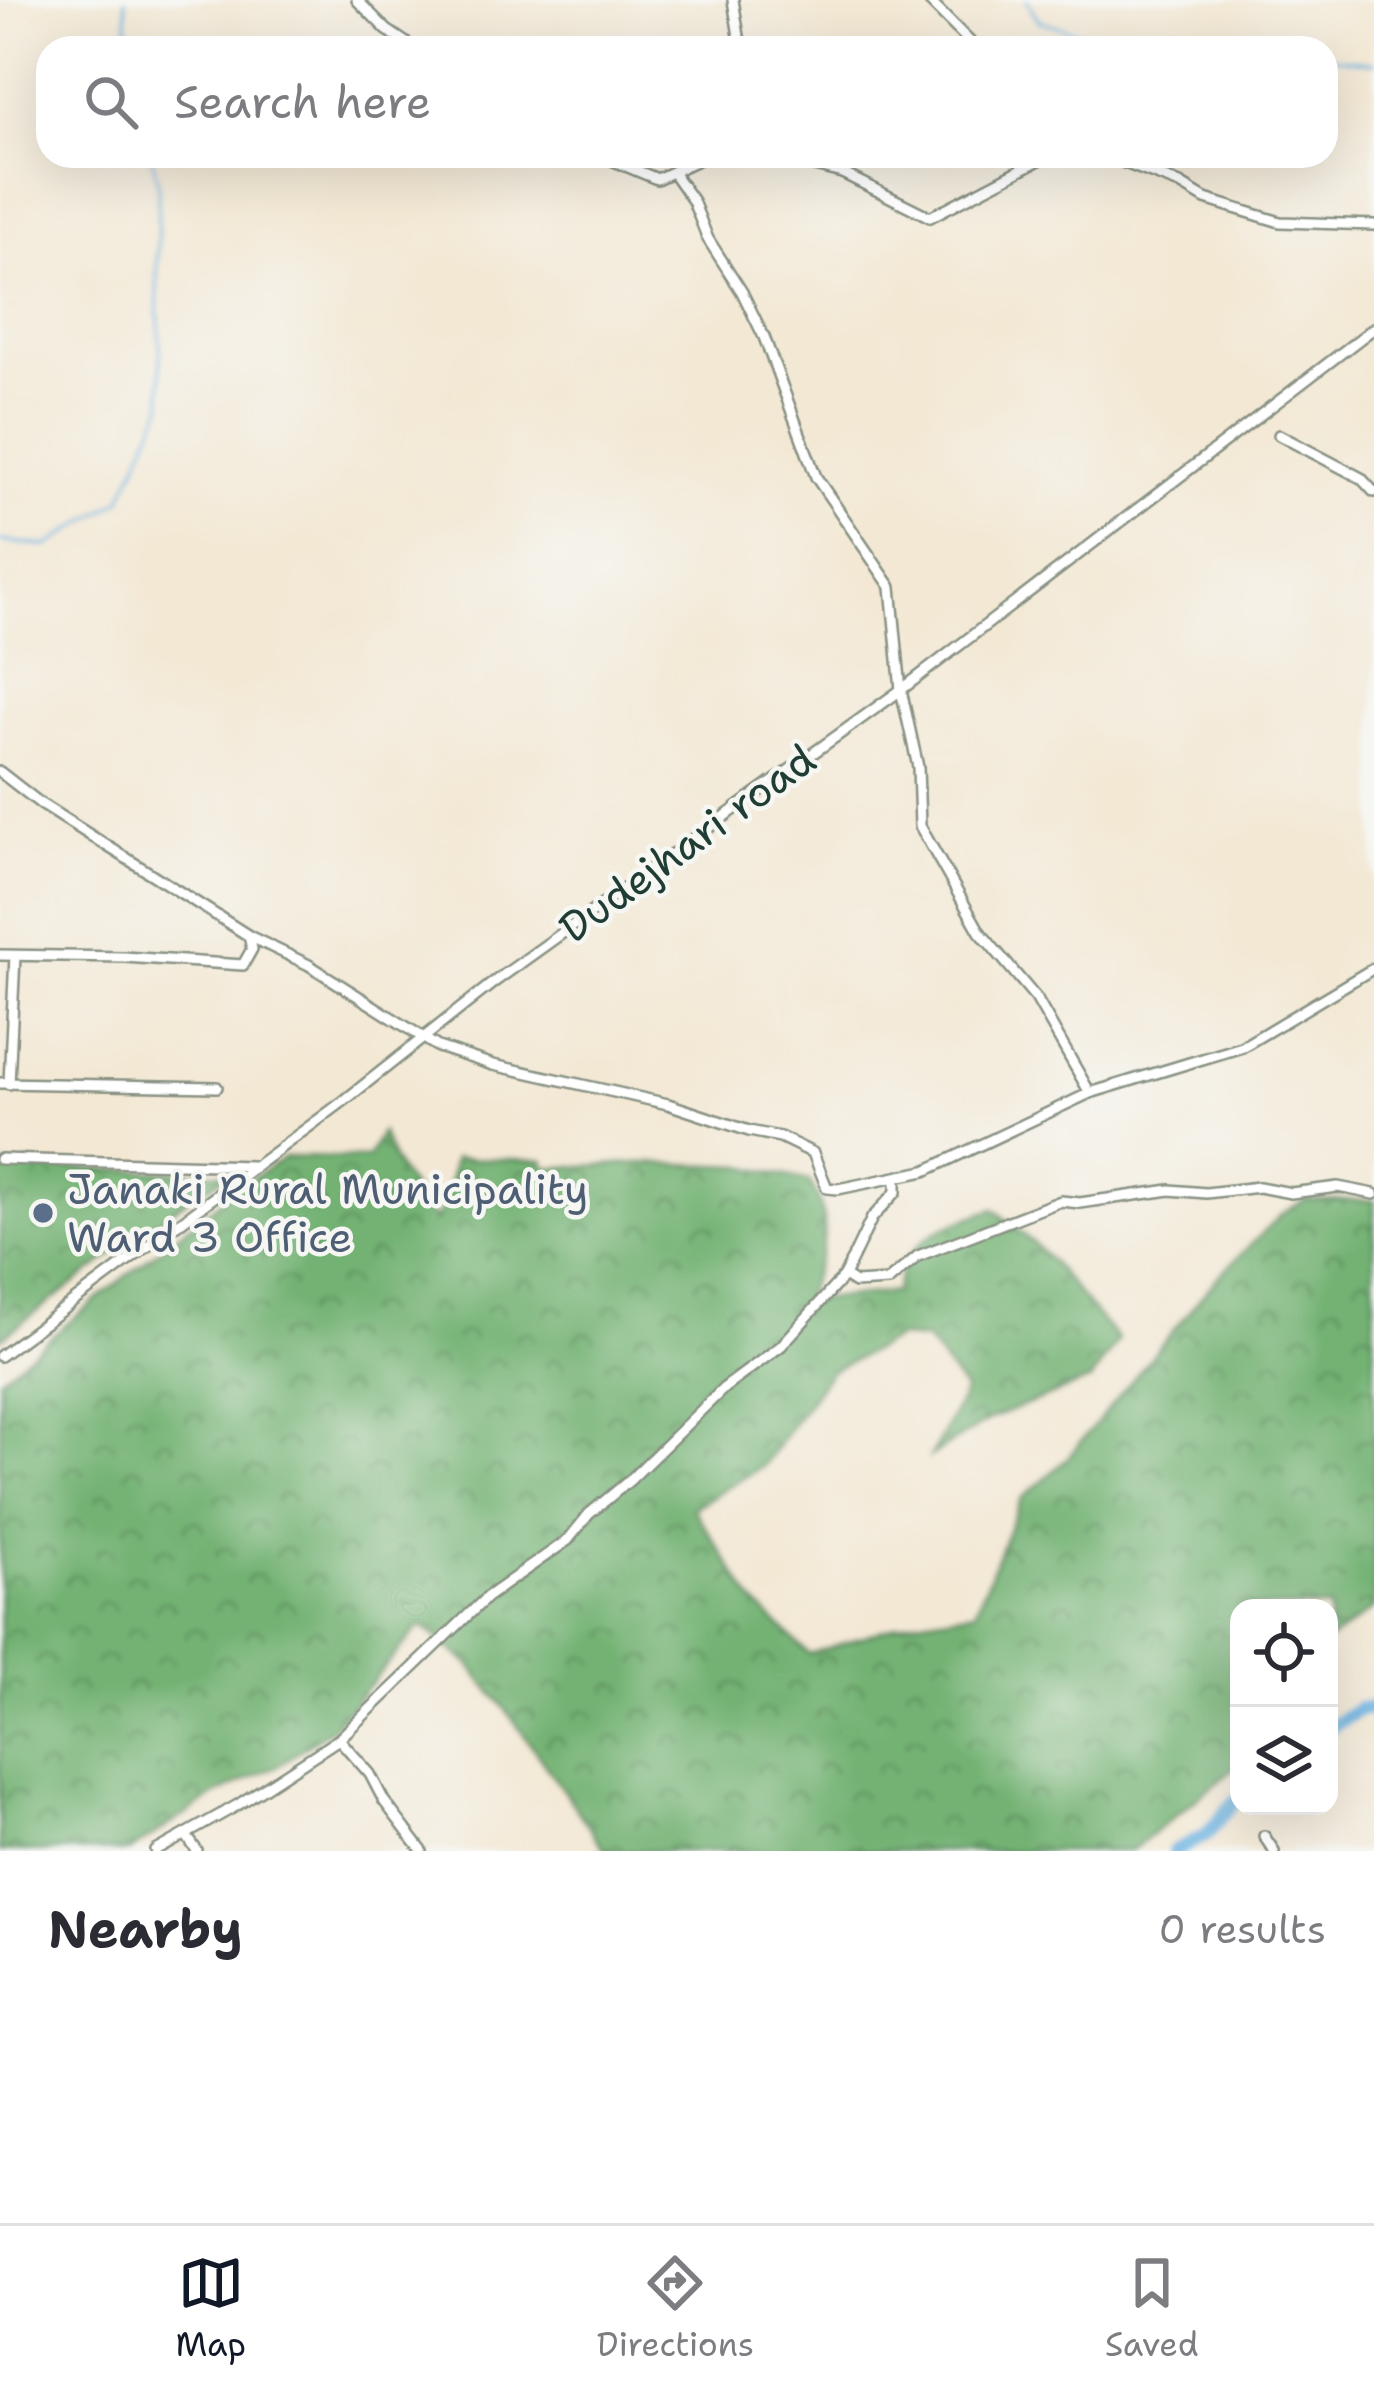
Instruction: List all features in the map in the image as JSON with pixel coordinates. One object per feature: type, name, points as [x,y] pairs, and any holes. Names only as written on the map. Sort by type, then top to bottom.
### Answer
[{"type":"street","points":[[357,0],[396,36]]},
{"type":"street","points":[[733,0],[739,36]]},
{"type":"street","points":[[928,0],[964,36]]},
{"type":"street","points":[[631,168],[657,179],[685,168]]},
{"type":"street","points":[[823,168],[930,217],[1024,168]]},
{"type":"street","points":[[841,168],[846,174],[842,173]]},
{"type":"street","points":[[1138,168],[1205,199],[1280,222],[1374,226]]},
{"type":"street","points":[[674,174],[764,337],[816,477],[891,587],[901,690],[918,767],[920,826],[980,932],[1036,998],[1090,1093]]},
{"type":"street","name":"Dudejhari road","points":[[0,1356],[494,982],[901,690],[1374,328]]},
{"type":"street","points":[[1279,435],[1361,478],[1374,492]]},
{"type":"street","points":[[0,772],[41,804],[249,936],[309,965],[421,1039],[494,1065],[668,1104],[781,1137],[813,1153],[827,1188],[896,1180],[980,1147],[1090,1093],[1242,1047],[1374,968]]},
{"type":"street","points":[[0,955],[243,965],[252,949],[249,936]]},
{"type":"street","points":[[15,956],[4,1084],[218,1087]]},
{"type":"street","points":[[0,1159],[255,1166]]},
{"type":"street","points":[[156,1851],[339,1739],[487,1597],[568,1540],[589,1514],[724,1388],[781,1346],[844,1276],[872,1218],[896,1192],[896,1180]]},
{"type":"street","points":[[844,1276],[855,1282],[888,1281],[918,1256],[1061,1201],[1258,1187],[1291,1193],[1338,1187],[1374,1194]]},
{"type":"street","points":[[339,1739],[370,1774],[422,1851]]},
{"type":"street","points":[[185,1835],[197,1851]]},
{"type":"street","points":[[1264,1837],[1274,1851]]},
{"type":"green space","points":[[381,1132],[397,1168],[435,1221],[446,1199],[454,1158],[544,1160],[546,1168],[642,1163],[743,1166],[809,1181],[823,1213],[824,1228],[804,1301],[895,1292],[919,1245],[943,1228],[994,1209],[1040,1249],[1118,1340],[1091,1380],[992,1418],[931,1456],[965,1391],[926,1340],[899,1338],[830,1371],[763,1466],[693,1508],[753,1601],[809,1654],[911,1621],[975,1611],[1021,1499],[1065,1461],[1215,1280],[1282,1214],[1305,1200],[1374,1200],[1374,1608],[1338,1634],[1338,1599],[1230,1599],[1230,1772],[1131,1851],[606,1851],[469,1664],[421,1625],[333,1727],[277,1766],[217,1794],[130,1851],[0,1851],[0,1378],[236,1188],[286,1157],[368,1158]]},
{"type":"green space","points":[[0,1166],[232,1173],[194,1194],[0,1339]]},
{"type":"waterway","points":[[125,0],[129,36]]},
{"type":"waterway","points":[[1027,0],[1038,20],[1088,36]]},
{"type":"waterway","points":[[1338,58],[1374,63]]},
{"type":"waterway","points":[[0,541],[47,546],[121,500],[163,405],[154,168]]},
{"type":"waterway","points":[[1338,1722],[1359,1709],[1374,1709]]},
{"type":"waterway","points":[[1174,1851],[1205,1836],[1230,1807]]},
{"type":"place","name":"Janaki Rural Municipality Ward 3 Office","points":[[43,1213]]}]
